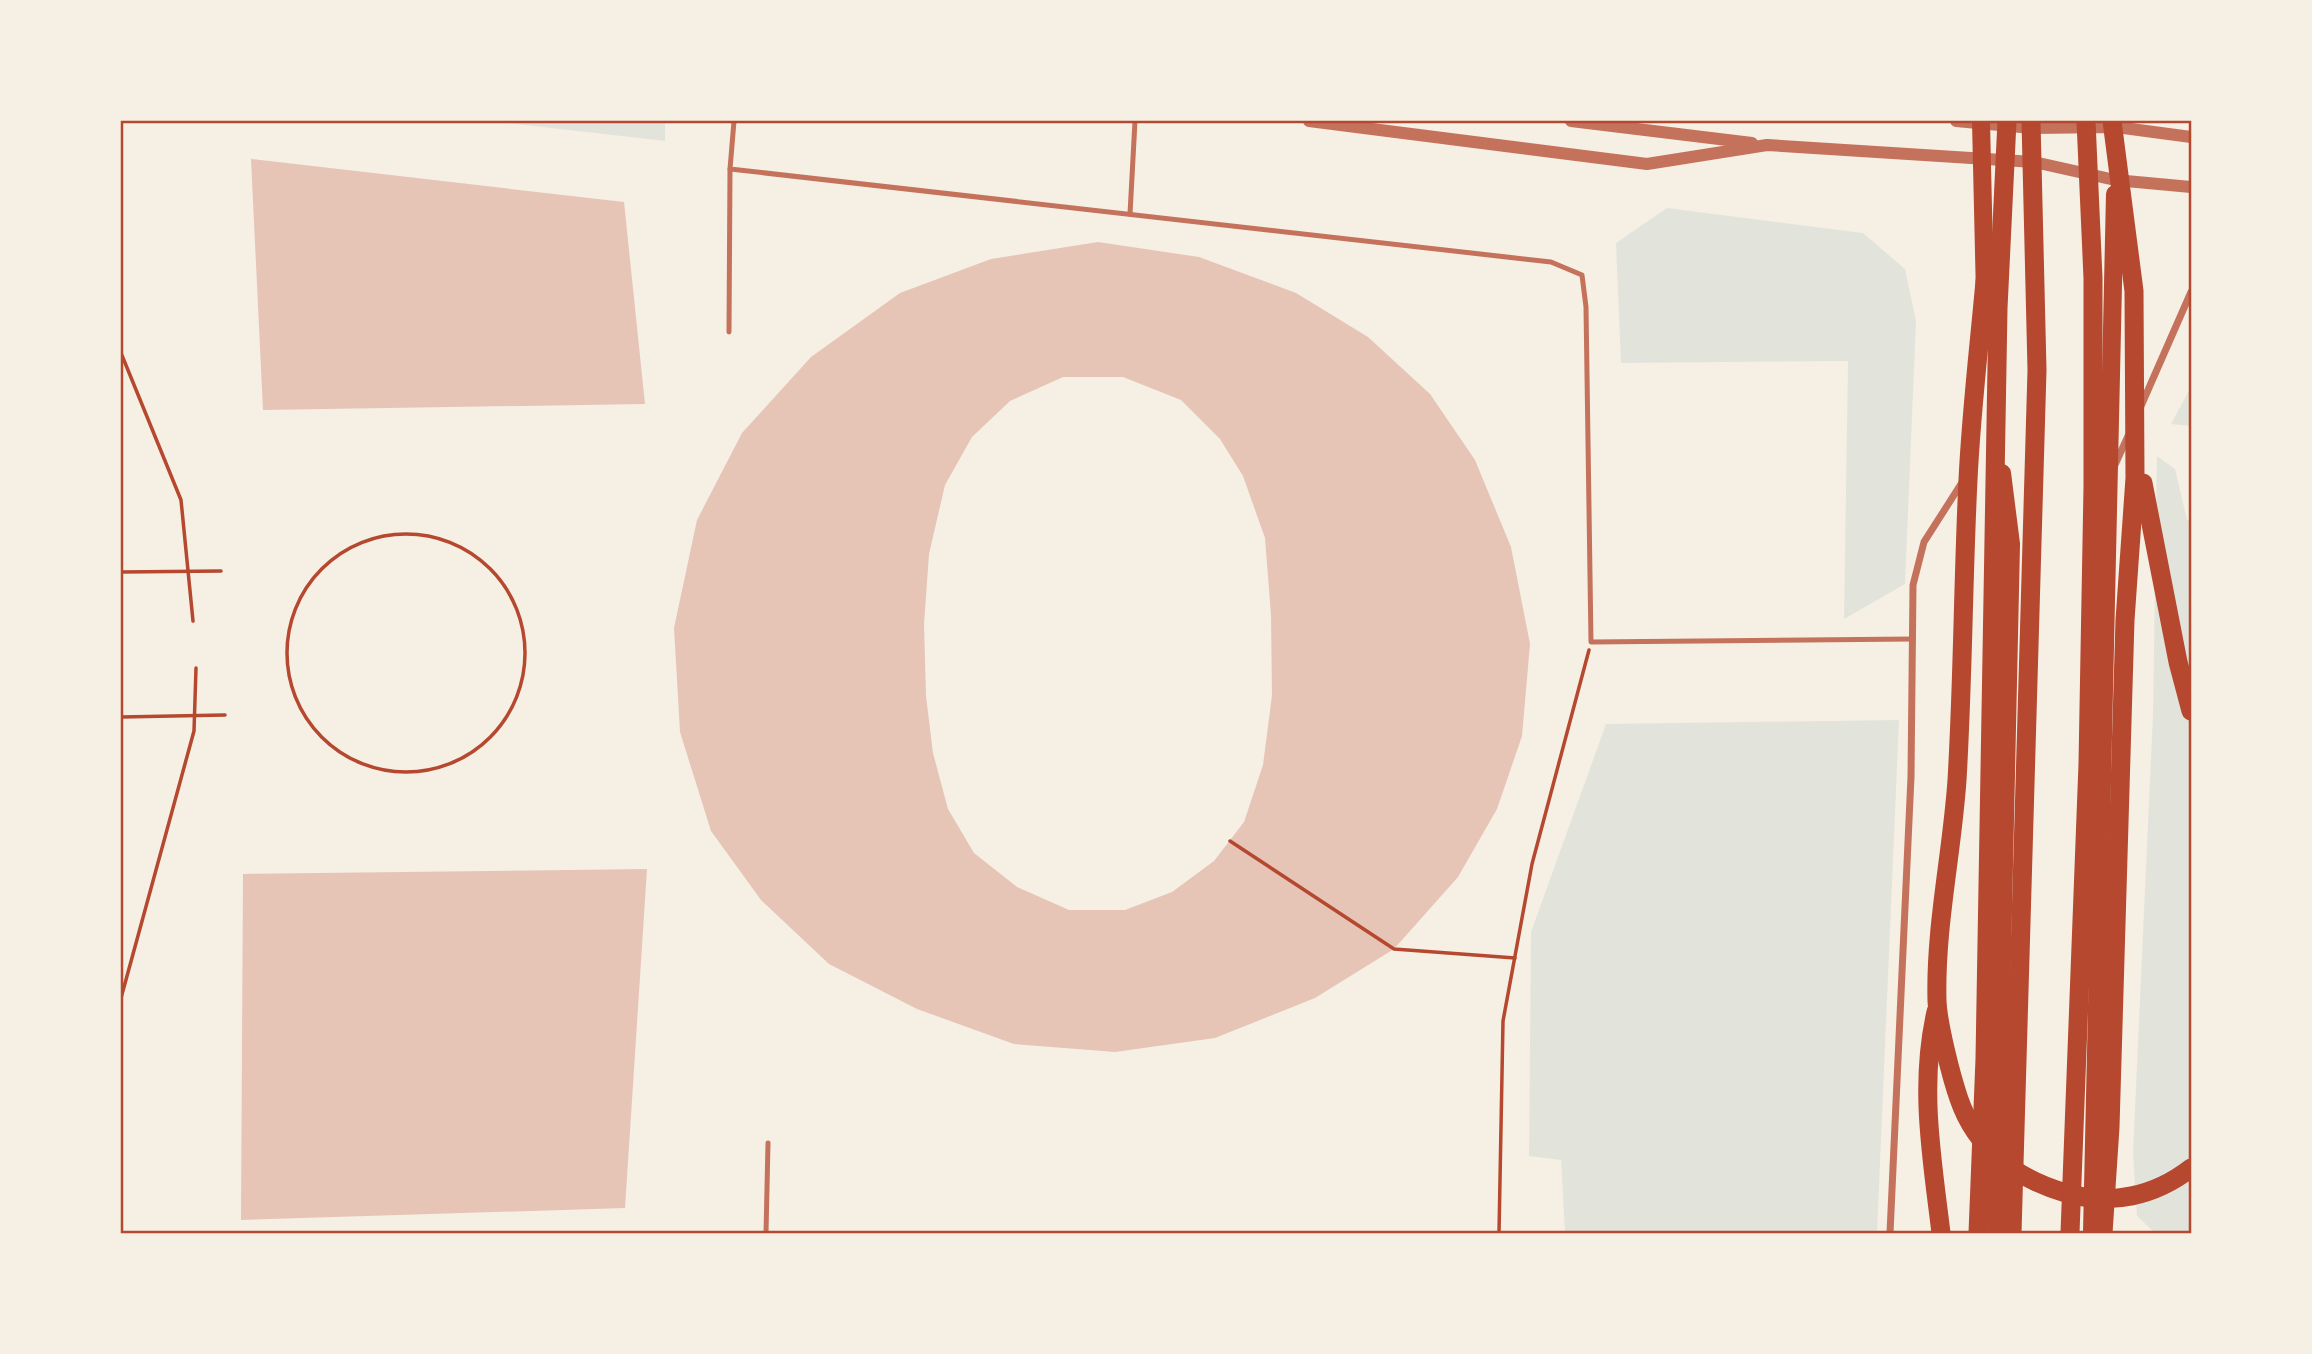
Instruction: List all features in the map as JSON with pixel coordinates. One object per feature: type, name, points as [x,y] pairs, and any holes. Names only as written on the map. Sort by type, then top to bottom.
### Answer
[{"type":"highway","points":[[1978,1233],[1986,981],[1998,308],[2007,121]]},
{"type":"highway","points":[[2070,1233],[2088,764],[2094,487],[2092,238],[2086,121]]},
{"type":"highway","points":[[2103,1233],[2113,1038],[2125,620],[2134,478],[2134,291],[2115,123]]},
{"type":"highway","points":[[2012,1233],[2037,370],[2031,124]]},
{"type":"highway","points":[[1941,1233],[1926,1108],[1927,1049],[1937,1004],[1940,941],[1957,781],[1969,471],[1985,281]]},
{"type":"highway","points":[[2134,425],[2148,517],[2191,711]]},
{"type":"highway","points":[[1937,1004],[1959,1098],[1973,1131],[1993,1155],[2040,1186],[2084,1198],[2120,1198],[2169,1185],[2191,1168]]},
{"type":"main road","points":[[1981,122],[1987,361],[2011,544],[1996,1233]]},
{"type":"main road","points":[[2092,1233],[2110,477],[2115,123]]},
{"type":"street","points":[[1309,121],[1647,164],[1768,145]]},
{"type":"street","points":[[1572,121],[1768,145],[2034,162],[2116,180],[2191,187]]},
{"type":"street","points":[[1956,121],[2115,123],[2191,137]]},
{"type":"street","points":[[2110,477],[2191,292]]},
{"type":"street","points":[[1890,1233],[1912,777],[1913,586],[1924,541],[1969,471]]},
{"type":"lane","points":[[729,332],[730,169],[734,121]]},
{"type":"lane","points":[[1130,214],[1135,121]]},
{"type":"lane","points":[[730,169],[1551,262],[1582,275],[1586,307],[1591,642],[1913,639]]},
{"type":"lane","points":[[766,1233],[768,1143]]},
{"type":"path","points":[[121,352],[181,500],[193,621]]},
{"type":"path","points":[[402,534],[442,539],[477,558],[505,586],[522,622],[526,662],[516,701],[494,734],[463,758],[425,771],[385,771],[348,758],[318,734],[296,702],[287,664],[289,625],[304,590],[330,561],[364,541],[402,534]]},
{"type":"path","points":[[121,572],[221,571]]},
{"type":"path","points":[[1499,1233],[1503,1021],[1532,864],[1591,642]]},
{"type":"path","points":[[121,998],[191,744],[195,717],[196,668]]},
{"type":"path","points":[[121,717],[225,715]]},
{"type":"path","points":[[1230,841],[1394,949],[1515,958]]},
{"type":"shaded area","points":[[491,121],[665,121],[665,141]]},
{"type":"shaded area","points":[[1667,208],[1863,233],[1905,269],[1916,321],[1905,584],[1844,619],[1848,361],[1621,363],[1616,243]]},
{"type":"shaded area","points":[[2191,387],[2191,426],[2171,424]]},
{"type":"shaded area","points":[[2157,456],[2175,469],[2187,520],[2191,522],[2191,1233],[2155,1233],[2137,1216],[2133,1153],[2153,714]]},
{"type":"shaded area","points":[[1899,720],[1877,1233],[1565,1233],[1561,1160],[1529,1156],[1531,932],[1606,724]]},
{"type":"building","points":[[251,159],[624,202],[645,404],[263,410]]},
{"type":"building","points":[[1098,242],[1199,257],[1296,293],[1368,337],[1430,394],[1475,460],[1511,547],[1530,644],[1522,736],[1497,809],[1458,877],[1394,949],[1315,998],[1215,1038],[1115,1052],[1014,1044],[917,1009],[829,964],[761,900],[711,831],[680,732],[674,628],[697,520],[742,433],[811,357],[900,293],[991,259]],"holes":[[[1063,377],[1123,377],[1181,400],[1220,439],[1243,476],[1265,538],[1271,615],[1272,695],[1263,765],[1244,822],[1214,861],[1172,892],[1125,910],[1069,910],[1017,887],[974,853],[948,809],[933,753],[926,696],[924,624],[929,554],[945,485],[972,437],[1010,401]]]},
{"type":"building","points":[[647,869],[625,1208],[241,1220],[243,874]]}]
